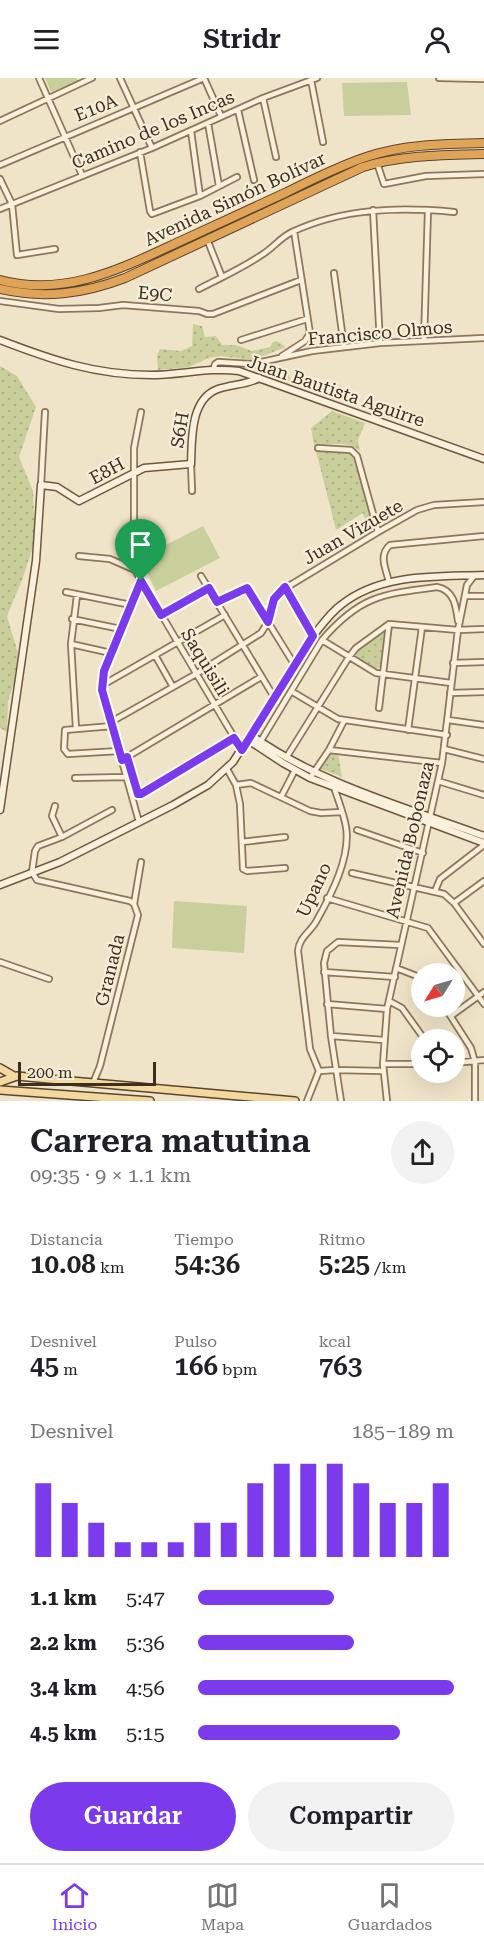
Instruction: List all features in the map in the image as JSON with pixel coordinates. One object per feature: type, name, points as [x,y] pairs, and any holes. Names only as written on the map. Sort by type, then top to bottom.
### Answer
[{"type":"highway","name":"Avenida Simón Bolívar","points":[[0,280],[16,284],[44,286],[86,281],[127,266],[321,175],[366,157],[412,146],[484,142]]},
{"type":"highway","name":"Avenida Simón Bolívar","points":[[0,289],[46,295],[87,291],[125,278],[350,173],[377,163],[434,155],[484,154]]},
{"type":"main road","name":"Juan Bautista Aguirre","points":[[0,340],[56,362],[87,369],[150,375],[213,370],[238,371],[484,459]]},
{"type":"main road","name":"S6H","points":[[190,464],[193,428],[202,399],[218,389],[253,382],[259,378]]},
{"type":"main road","name":"E8H","points":[[41,485],[57,487],[79,501],[144,468],[190,464]]},
{"type":"main road","points":[[0,810],[3,770],[36,561],[41,485]]},
{"type":"main road","points":[[0,885],[60,862],[139,822],[208,784],[227,769],[242,750],[313,636],[324,621],[345,602],[389,582],[484,575]]},
{"type":"main road","points":[[249,737],[295,770],[429,820],[484,844]]},
{"type":"main road","points":[[259,744],[334,787],[429,820],[484,836]]},
{"type":"main road","points":[[0,1068],[17,1076],[295,1101]]},
{"type":"main road","points":[[17,1076],[0,1083],[4,1090],[90,1099],[150,1101]]},
{"type":"main road","points":[[48,1094],[49,1078]]},
{"type":"main road","points":[[90,1099],[93,1083]]},
{"type":"street","points":[[39,78],[82,174]]},
{"type":"street","points":[[0,121],[93,78]]},
{"type":"street","points":[[120,78],[152,148]]},
{"type":"street","points":[[204,78],[221,116]]},
{"type":"street","name":"E10A","points":[[0,165],[204,78]]},
{"type":"street","name":"Camino de los Incas","points":[[0,209],[82,174],[152,148],[263,98],[317,78]]},
{"type":"street","points":[[439,78],[484,79]]},
{"type":"street","points":[[311,80],[322,142]]},
{"type":"street","points":[[263,98],[276,157]]},
{"type":"street","points":[[238,110],[254,180]]},
{"type":"street","points":[[208,123],[219,186]]},
{"type":"street","points":[[191,130],[200,196]]},
{"type":"street","points":[[140,152],[151,213],[154,215],[200,196],[237,177]]},
{"type":"street","points":[[377,163],[384,184],[426,176],[484,174]]},
{"type":"street","points":[[0,179],[12,204],[17,255],[55,249]]},
{"type":"street","points":[[373,210],[380,343]]},
{"type":"street","points":[[199,289],[264,254],[294,231],[326,219],[373,210],[454,212]]},
{"type":"street","points":[[424,340],[428,210]]},
{"type":"street","points":[[280,358],[309,338],[310,333],[294,231]]},
{"type":"street","points":[[207,239],[222,277]]},
{"type":"street","points":[[334,273],[344,347]]},
{"type":"street","name":"E9C","points":[[0,301],[59,309],[123,305],[213,314],[301,280]]},
{"type":"street","points":[[241,340],[307,319]]},
{"type":"street","name":"Francisco Olmos","points":[[213,370],[218,362],[252,364],[344,347],[424,340],[484,338]]},
{"type":"street","points":[[41,485],[45,412]]},
{"type":"street","name":"Saquisili","points":[[141,412],[134,448],[135,570],[242,750]]},
{"type":"street","points":[[318,447],[351,450],[357,456],[378,532]]},
{"type":"street","name":"S6H","points":[[190,464],[192,491]]},
{"type":"street","name":"Juan Vizuete","points":[[112,724],[261,633],[268,622],[274,599],[285,587],[425,507],[484,502]]},
{"type":"street","points":[[389,582],[383,557],[384,550],[390,545],[484,536]]},
{"type":"street","points":[[79,556],[110,559],[135,570]]},
{"type":"street","points":[[201,576],[274,697]]},
{"type":"street","points":[[462,576],[467,585]]},
{"type":"street","name":"Avenida Bobonaza","points":[[387,1101],[383,1064],[387,1009],[442,764],[459,627],[467,585],[474,576]]},
{"type":"street","points":[[139,822],[101,686],[104,671],[141,581]]},
{"type":"street","points":[[285,587],[313,636]]},
{"type":"street","points":[[161,615],[209,588]]},
{"type":"street","points":[[217,602],[247,588],[294,664]]},
{"type":"street","points":[[259,744],[322,640],[347,615],[368,600],[395,592],[443,588],[450,594],[456,606],[459,627]]},
{"type":"street","points":[[66,592],[131,605]]},
{"type":"street","points":[[76,729],[71,644],[72,620],[77,595]]},
{"type":"street","points":[[465,596],[484,596]]},
{"type":"street","points":[[101,686],[225,615]]},
{"type":"street","points":[[72,620],[121,629]]},
{"type":"street","points":[[286,758],[349,657],[356,648],[389,624],[484,629]]},
{"type":"street","points":[[379,708],[389,624]]},
{"type":"street","points":[[408,730],[422,627]]},
{"type":"street","points":[[322,640],[370,671],[451,682]]},
{"type":"street","points":[[71,644],[111,653]]},
{"type":"street","points":[[155,655],[173,687]]},
{"type":"street","points":[[453,663],[484,662]]},
{"type":"street","points":[[122,760],[261,677]]},
{"type":"street","points":[[291,691],[317,708],[344,721],[447,735]]},
{"type":"street","points":[[450,693],[484,692]]},
{"type":"street","points":[[448,720],[484,725]]},
{"type":"street","points":[[312,775],[329,750],[344,721]]},
{"type":"street","points":[[112,724],[65,730],[64,749],[68,754],[119,751]]},
{"type":"street","points":[[127,757],[138,794],[141,794],[234,738]]},
{"type":"street","points":[[444,749],[484,759]]},
{"type":"street","points":[[329,750],[442,764]]},
{"type":"street","points":[[227,769],[236,785],[241,812],[243,869],[247,871],[285,868]]},
{"type":"street","points":[[281,797],[295,770]]},
{"type":"street","points":[[75,778],[126,777]]},
{"type":"street","points":[[438,781],[484,795]]},
{"type":"street","points":[[236,785],[251,783],[310,811],[342,812]]},
{"type":"street","name":"Upano","points":[[319,1071],[310,1049],[298,951],[300,942],[315,924],[334,887],[345,850],[347,830],[334,787]]},
{"type":"street","points":[[55,806],[52,816],[62,837]]},
{"type":"street","points":[[112,810],[62,837],[38,846],[32,872],[37,880],[130,901],[134,904]]},
{"type":"street","points":[[357,830],[423,853]]},
{"type":"street","points":[[242,842],[285,837]]},
{"type":"street","points":[[435,891],[440,879],[484,844]]},
{"type":"street","name":"Granada","points":[[93,1083],[100,1066],[138,915],[134,904],[141,862]]},
{"type":"street","points":[[352,873],[445,895],[454,903],[484,944]]},
{"type":"street","points":[[454,903],[484,880]]},
{"type":"street","points":[[327,898],[423,926],[431,931],[484,1004]]},
{"type":"street","points":[[341,1101],[335,1070],[324,972],[327,951],[338,942],[400,945]]},
{"type":"street","points":[[0,962],[49,979]]},
{"type":"street","points":[[396,968],[411,974]]},
{"type":"street","points":[[324,972],[395,977]]},
{"type":"street","points":[[465,1006],[484,992]]},
{"type":"street","points":[[389,1000],[402,1008],[417,1029]]},
{"type":"street","points":[[327,1004],[387,1009]]},
{"type":"street","points":[[452,1017],[471,1048],[475,1062],[475,1101]]},
{"type":"street","points":[[331,1036],[384,1040]]},
{"type":"street","points":[[465,1062],[484,1060]]},
{"type":"street","points":[[383,1064],[411,1064]]},
{"type":"street","points":[[306,1101],[319,1071],[383,1071]]},
{"type":"green space","points":[[45,78],[77,78],[78,81],[51,92]]},
{"type":"green space","points":[[407,82],[411,115],[344,116],[342,83]]},
{"type":"green space","points":[[193,324],[202,326],[205,337],[216,336],[222,345],[236,345],[252,351],[270,347],[273,342],[277,341],[286,347],[253,360],[220,356],[189,367],[158,370],[157,355],[160,349],[181,351],[192,346]]},
{"type":"green space","points":[[0,366],[17,376],[36,407],[19,457],[33,491],[35,541],[7,616],[18,653],[14,683],[8,701],[7,732],[0,728]]},
{"type":"green space","points":[[264,366],[266,371],[288,374],[292,382],[250,367]]},
{"type":"green space","points":[[332,411],[365,423],[358,440],[360,452],[356,448],[345,445],[314,445],[311,428]]},
{"type":"green space","points":[[316,451],[350,452],[357,459],[375,529],[369,532],[363,513],[336,530]]},
{"type":"green space","points":[[203,526],[220,558],[156,591],[140,558]]},
{"type":"green space","points":[[387,628],[381,667],[374,669],[355,659],[357,652]]},
{"type":"green space","points":[[329,751],[338,753],[342,777],[318,768]]},
{"type":"green space","points":[[174,901],[247,906],[244,953],[172,948]]},
{"type":"route","points":[[141,581],[161,615],[209,588],[217,602],[247,588],[268,622],[274,599],[285,587],[313,636],[242,750],[234,738],[138,794],[127,757],[122,760],[101,686],[104,671],[141,581]]}]
